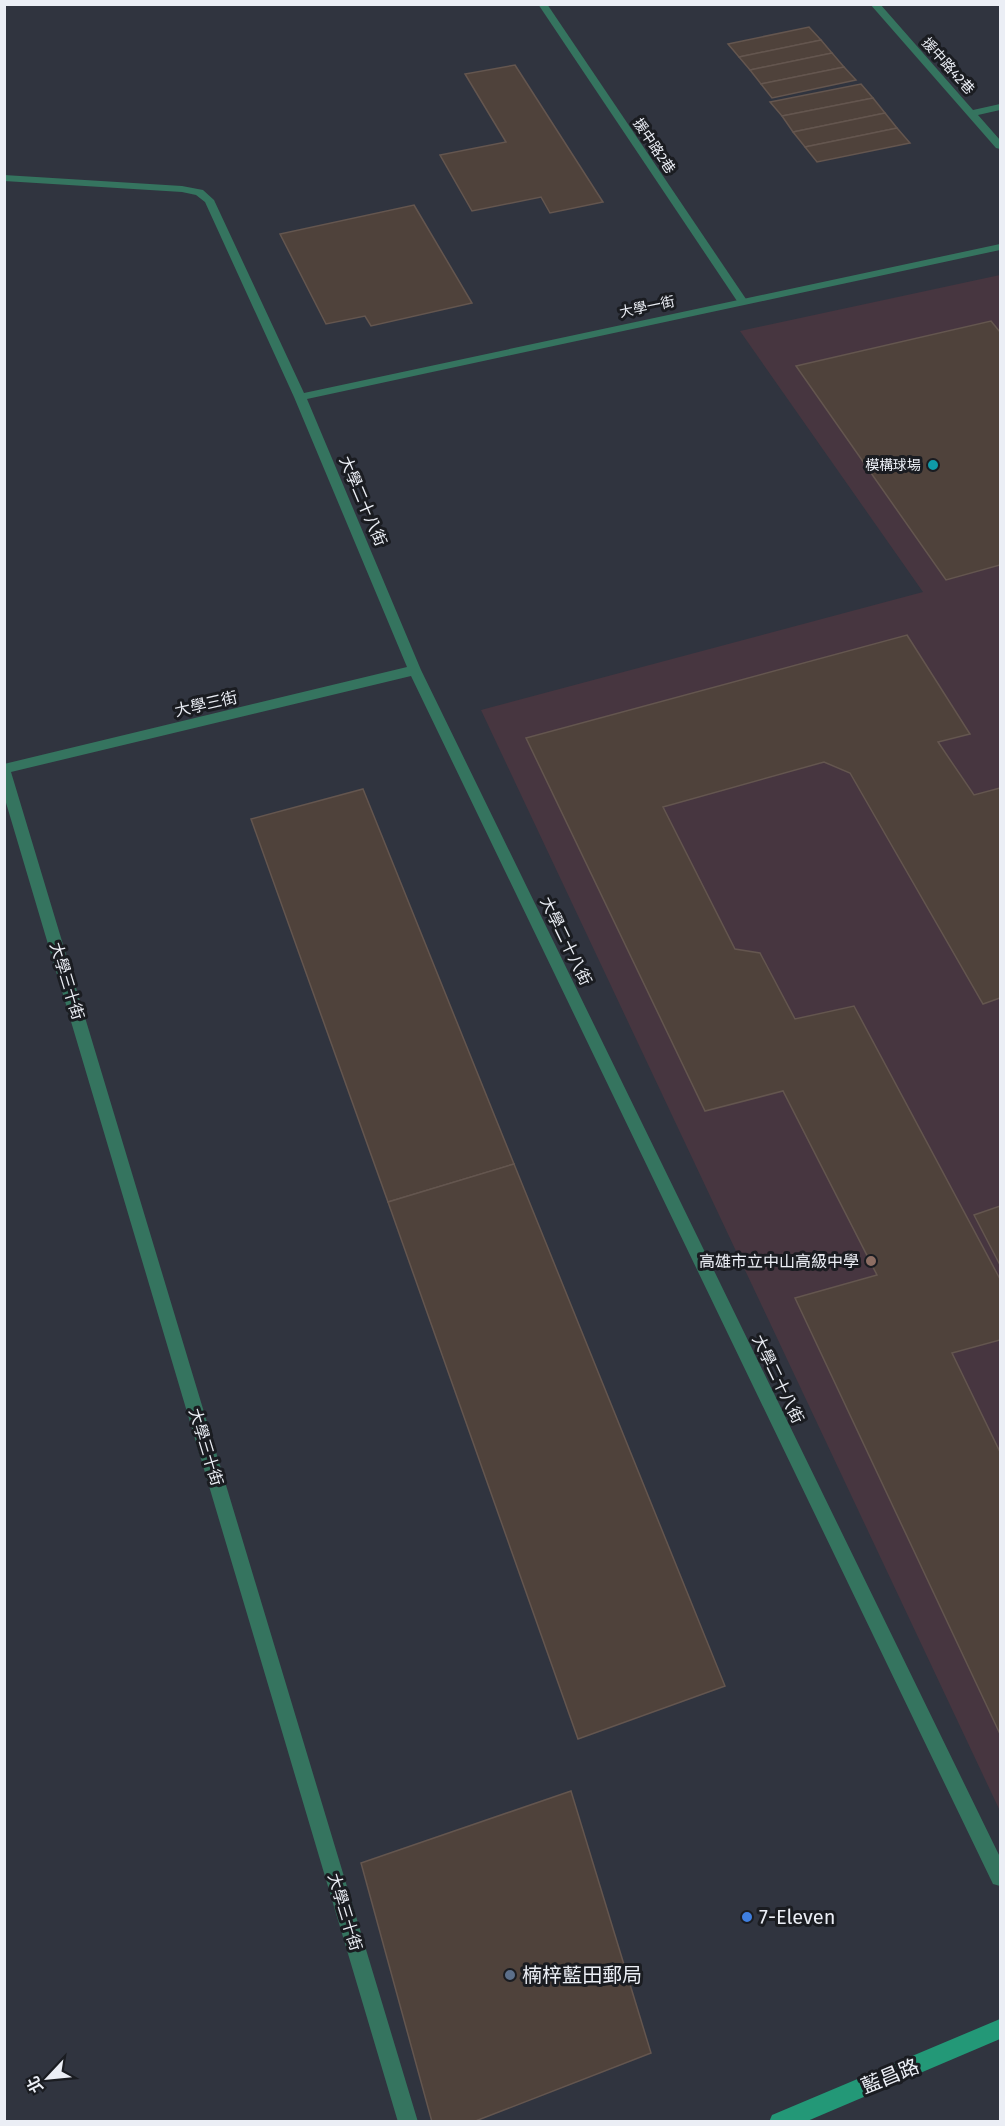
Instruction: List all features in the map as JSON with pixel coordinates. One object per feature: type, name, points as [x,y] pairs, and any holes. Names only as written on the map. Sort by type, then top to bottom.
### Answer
[{"type":"street","name":"援中路2巷","points":[[542,4],[743,302]]},
{"type":"street","name":"援中路42巷","points":[[874,4],[1000,146]]},
{"type":"street","points":[[971,113],[1000,107]]},
{"type":"street","name":"大學二十八街","points":[[4,178],[182,189],[199,192],[209,200],[300,397],[415,670],[1000,1878]]},
{"type":"street","name":"大學一街","points":[[300,397],[1000,247]]},
{"type":"street","name":"大學三街","points":[[4,770],[415,670]]},
{"type":"street","name":"大學三十街","points":[[4,770],[408,2121]]},
{"type":"street","name":"藍昌路","points":[[779,2121],[1000,2029]]},
{"type":"shaded area","name":"高雄市立中山高級中學","points":[[1000,275],[1000,1811],[481,710],[923,592],[740,331]]},
{"type":"building","points":[[809,27],[821,40],[739,57],[728,44]]},
{"type":"building","points":[[821,40],[832,53],[750,70],[739,57]]},
{"type":"building","points":[[832,53],[844,67],[761,84],[750,70]]},
{"type":"building","points":[[515,65],[603,202],[550,213],[541,197],[472,211],[440,155],[506,142],[465,74]]},
{"type":"building","points":[[844,67],[856,80],[772,98],[761,84]]},
{"type":"building","points":[[861,84],[873,98],[782,116],[770,102]]},
{"type":"building","points":[[873,98],[885,113],[793,132],[782,116]]},
{"type":"building","points":[[885,113],[897,128],[805,147],[793,132]]},
{"type":"building","points":[[897,128],[910,143],[817,162],[805,147]]},
{"type":"building","points":[[414,205],[472,303],[371,326],[365,316],[326,324],[280,234]]},
{"type":"building","name":"模構球場","points":[[991,321],[1000,332],[1000,565],[946,580],[796,366]]},
{"type":"building","points":[[907,635],[970,734],[938,742],[974,795],[1000,788],[1000,998],[983,1004],[850,773],[824,762],[663,807],[735,949],[760,953],[795,1019],[854,1006],[1000,1279],[1000,1340],[952,1353],[1000,1452],[1000,1734],[795,1298],[877,1275],[783,1091],[705,1111],[526,738]]},
{"type":"building","points":[[363,789],[514,1164],[388,1202],[251,819]]},
{"type":"building","points":[[514,1164],[725,1686],[578,1739],[388,1202]]},
{"type":"building","points":[[1000,1206],[1000,1265],[974,1215]]},
{"type":"building","name":"楠梓藍田郵局","points":[[571,1791],[651,2053],[473,2122],[432,2122],[361,1863]]},
{"type":"place","name":"模構球場","points":[[933,465]]},
{"type":"place","name":"高雄市立中山高級中學","points":[[871,1261]]},
{"type":"place","name":"7-Eleven","points":[[747,1917]]},
{"type":"place","name":"楠梓藍田郵局","points":[[510,1975]]}]
